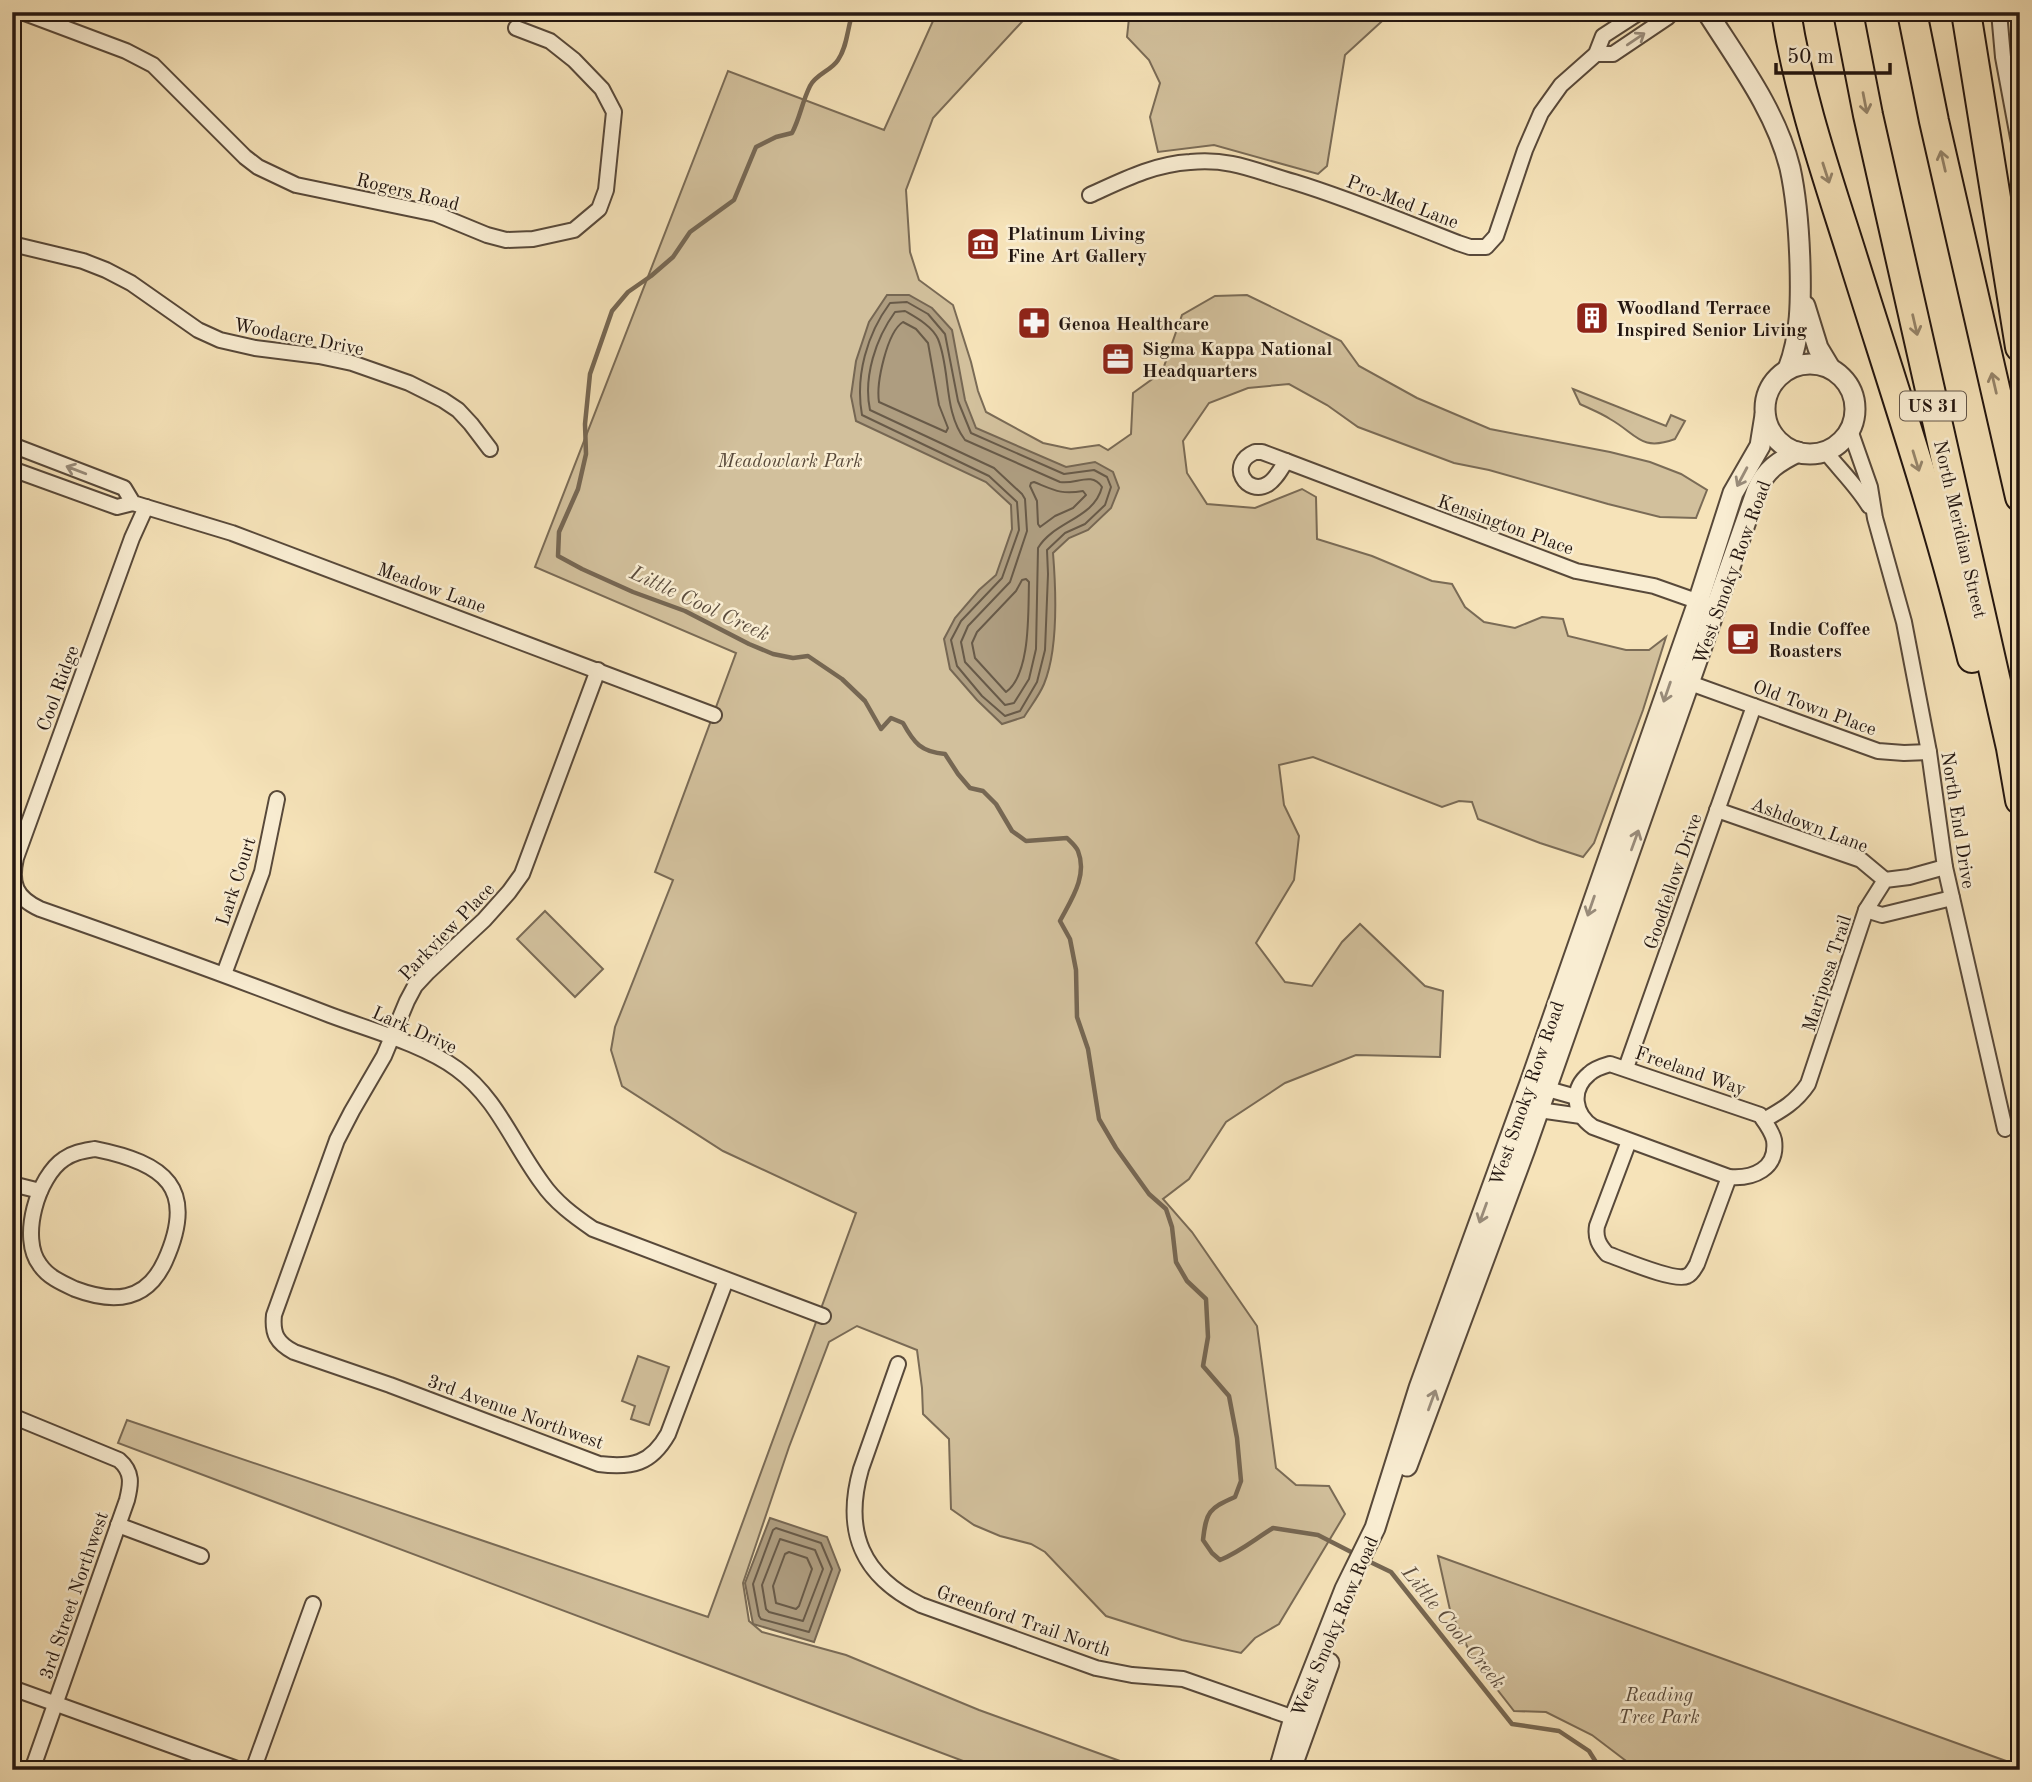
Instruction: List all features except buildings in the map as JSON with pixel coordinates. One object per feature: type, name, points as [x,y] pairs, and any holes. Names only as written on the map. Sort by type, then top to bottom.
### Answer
[{"type":"highway","points":[[1786,12],[1811,123],[1940,540],[1984,709],[2011,748]]},
{"type":"highway","name":"North Meridian Street","points":[[1848,12],[1867,115],[2011,748],[2020,800]]},
{"type":"highway","points":[[1912,12],[1934,121],[2020,497]]},
{"type":"highway","points":[[1966,12],[2020,347]]},
{"type":"street","name":"Rogers Road","points":[[22,12],[126,51],[153,65],[245,157],[279,178],[317,191],[436,214],[506,240],[533,239],[573,230],[599,209],[606,190],[614,112],[602,89],[574,61],[550,41],[516,28]]},
{"type":"street","name":"Pro-Med Lane","points":[[1090,195],[1143,171],[1167,165],[1212,161],[1235,163],[1311,187],[1470,247],[1486,247],[1496,236],[1525,150],[1541,113],[1561,85],[1596,54],[1603,36],[1640,12]]},
{"type":"street","name":"Pro-Med Lane","points":[[1596,54],[1613,54],[1668,17],[1670,12]]},
{"type":"street","points":[[1707,12],[1772,120],[1790,168],[1798,216],[1801,285],[1798,336],[1788,369]]},
{"type":"street","points":[[1999,12],[2003,57],[2020,148]]},
{"type":"street","name":"Woodacre Drive","points":[[12,244],[83,261],[106,270],[131,283],[198,330],[220,340],[352,363],[409,383],[458,410],[490,449]]},
{"type":"street","points":[[1801,285],[1818,348],[1830,368]]},
{"type":"street","points":[[1801,364],[1830,368],[1842,376],[1850,388],[1854,416],[1850,430],[1835,446],[1825,451],[1798,452],[1786,447],[1776,438],[1765,415],[1770,389],[1777,378],[1788,369],[1801,364]]},
{"type":"street","name":"West Smoky Row Road","points":[[1538,1086],[1690,683],[1733,494],[1760,446],[1765,415]]},
{"type":"street","name":"North End Drive","points":[[1850,430],[1870,487],[1874,517],[1904,622],[1929,752],[1945,867],[2005,1129]]},
{"type":"street","name":"Meadow Lane","points":[[12,445],[124,488],[139,505]]},
{"type":"street","name":"North End Drive","points":[[1825,451],[1859,490],[1874,517]]},
{"type":"street","name":"West Smoky Row Road","points":[[1279,1770],[1344,1616],[1350,1590],[1378,1530],[1707,605],[1763,476],[1780,461],[1798,452]]},
{"type":"street","name":"Kensington Place","points":[[1286,461],[1576,571],[1644,584],[1707,605]]},
{"type":"street","name":"Meadow Lane","points":[[12,468],[117,507],[139,505],[232,533],[714,715]]},
{"type":"street","name":"Cool Ridge","points":[[15,884],[13,873],[16,858],[132,538],[139,505]]},
{"type":"street","name":"Parkview Place","points":[[274,1332],[274,1315],[337,1140],[384,1056],[415,986],[484,920],[522,874],[598,670]]},
{"type":"street","name":"Old Town Place","points":[[1690,683],[1878,751],[1929,752]]},
{"type":"street","name":"Goodfellow Drive","points":[[1626,1068],[1754,706]]},
{"type":"street","name":"Lark Court","points":[[224,974],[262,872],[277,799]]},
{"type":"street","name":"Ashdown Lane","points":[[1717,810],[1861,860],[1885,880]]},
{"type":"street","points":[[1885,880],[1909,877],[1945,867]]},
{"type":"street","name":"Mariposa Trail","points":[[1764,1120],[1800,1097],[1808,1084],[1866,911],[1885,880]]},
{"type":"street","name":"Lark Drive","points":[[15,884],[23,898],[40,909],[413,1045],[449,1063],[487,1097],[540,1181],[552,1197],[578,1219],[593,1229],[823,1316]]},
{"type":"street","points":[[1866,911],[1882,915],[1952,898]]},
{"type":"street","name":"Freeland Way","points":[[1576,1097],[1580,1085],[1589,1073],[1610,1064],[1754,1112],[1764,1120]]},
{"type":"street","points":[[1538,1086],[1576,1097],[1578,1112],[1593,1127],[1729,1177],[1756,1175],[1767,1166],[1773,1153],[1774,1140],[1764,1120]]},
{"type":"street","points":[[1530,1108],[1581,1116]]},
{"type":"street","points":[[1629,1142],[1596,1235],[1607,1254],[1674,1278],[1692,1273],[1698,1264],[1729,1177]]},
{"type":"street","points":[[95,1149],[136,1160],[156,1171],[169,1182],[177,1197],[176,1228],[164,1264],[155,1279],[140,1292],[121,1298],[102,1297],[51,1276],[39,1264],[33,1250],[32,1220],[40,1191],[62,1160],[75,1153],[95,1149]]},
{"type":"street","points":[[12,1184],[40,1191]]},
{"type":"street","name":"3rd Avenue Northwest","points":[[274,1332],[281,1345],[294,1352],[390,1385],[599,1464],[627,1466],[640,1463],[652,1455],[668,1434],[726,1280]]},
{"type":"street","name":"Greenford Trail North","points":[[898,1364],[856,1486],[854,1513],[864,1555],[884,1582],[921,1605],[1096,1668],[1132,1675],[1183,1679],[1301,1721]]},
{"type":"street","name":"3rd Street Northwest","points":[[12,1416],[120,1460],[129,1471],[131,1485],[32,1770]]},
{"type":"street","points":[[118,1525],[201,1556]]},
{"type":"street","points":[[253,1770],[313,1604]]},
{"type":"street","points":[[12,1688],[240,1770]]},
{"type":"street","name":"West Smoky Row Road","points":[[1290,1770],[1301,1721]]},
{"type":"green space","name":"Meadowlark Park","points":[[937,12],[1031,12],[933,118],[906,190],[910,252],[919,280],[953,305],[986,412],[1043,443],[1071,449],[1099,445],[1108,450],[1131,434],[1133,393],[1162,372],[1182,315],[1215,296],[1247,295],[1341,341],[1359,366],[1417,398],[1490,429],[1650,462],[1681,474],[1707,490],[1696,518],[1660,517],[1608,504],[1489,470],[1454,463],[1358,427],[1327,405],[1289,384],[1248,388],[1209,403],[1183,441],[1187,473],[1207,504],[1255,508],[1302,489],[1316,497],[1317,539],[1372,556],[1432,581],[1452,584],[1465,607],[1484,622],[1515,628],[1542,617],[1563,619],[1568,636],[1626,650],[1649,650],[1666,637],[1643,710],[1594,843],[1583,857],[1478,819],[1472,802],[1459,801],[1442,807],[1313,757],[1279,765],[1284,805],[1299,836],[1294,880],[1256,943],[1285,982],[1312,986],[1342,942],[1360,924],[1425,986],[1443,991],[1440,1057],[1356,1055],[1285,1083],[1226,1122],[1189,1179],[1163,1199],[1192,1232],[1257,1326],[1276,1468],[1296,1485],[1329,1486],[1345,1514],[1279,1624],[1255,1638],[1241,1653],[1182,1640],[1106,1616],[1045,1552],[1031,1544],[1000,1536],[974,1525],[951,1509],[949,1439],[923,1414],[917,1350],[857,1326],[829,1342],[789,1447],[743,1583],[749,1621],[762,1632],[846,1655],[979,1710],[1145,1770],[987,1770],[118,1443],[127,1420],[708,1617],[856,1213],[723,1151],[622,1086],[611,1050],[615,1027],[673,880],[655,872],[736,653],[535,567],[728,71],[884,130]]},
{"type":"green space","points":[[1119,12],[1392,12],[1345,55],[1327,166],[1318,174],[1214,145],[1158,152],[1150,117],[1160,83],[1149,60],[1127,37],[1129,18]]},
{"type":"green space","points":[[1573,389],[1666,426],[1671,415],[1685,421],[1675,439],[1646,442],[1607,417],[1580,404]]},
{"type":"green space","points":[[545,911],[603,969],[575,997],[517,939]]},
{"type":"green space","points":[[638,1356],[669,1367],[649,1425],[631,1419],[635,1406],[622,1401]]},
{"type":"green space","name":"Reading Tree Park","points":[[1438,1556],[2020,1766],[2020,1770],[1638,1770],[1592,1735],[1546,1712],[1514,1711],[1472,1657],[1450,1610]]},
{"type":"water","points":[[887,295],[909,295],[932,308],[952,330],[965,400],[976,428],[1066,467],[1095,462],[1113,472],[1119,488],[1111,508],[1088,530],[1069,538],[1053,553],[1055,620],[1049,670],[1042,688],[1024,717],[1002,724],[950,669],[944,639],[955,618],[996,575],[1012,529],[1011,505],[986,482],[856,421],[851,396],[856,361],[869,322]]},
{"type":"water","points":[[770,1518],[827,1537],[840,1570],[814,1642],[753,1624],[745,1583]]},
{"type":"waterway","name":"Little Cool Creek","points":[[853,12],[841,54],[835,64],[810,86],[792,133],[756,147],[734,200],[690,232],[673,257],[628,292],[612,311],[590,374],[585,424],[586,454],[578,489],[559,532],[558,556],[633,592],[685,611],[773,654],[793,658],[808,656],[842,679],[865,701],[881,729],[891,718],[903,723],[924,749],[945,754],[970,788],[983,791],[996,804],[1012,831],[1026,841],[1067,838],[1074,845],[1081,860],[1080,879],[1060,921],[1070,939],[1076,970],[1077,1017],[1088,1049],[1099,1119],[1149,1194],[1166,1209],[1172,1227],[1176,1262],[1187,1281],[1206,1299],[1208,1337],[1203,1366],[1229,1396],[1237,1438],[1241,1481],[1235,1497],[1219,1504],[1210,1512],[1203,1540],[1220,1560],[1273,1528],[1318,1535],[1357,1555]]},
{"type":"waterway","name":"Little Cool Creek","points":[[1364,1559],[1391,1572],[1512,1724],[1559,1731],[1589,1751],[1601,1770]]},
{"type":"place","name":"Platinum Living Fine Art Gallery","points":[[983,244]]},
{"type":"place","name":"Woodland Terrace Inspired Senior Living","points":[[1592,318]]},
{"type":"place","name":"Genoa Healthcare","points":[[1034,323]]},
{"type":"place","name":"Sigma Kappa National Headquarters","points":[[1118,359]]},
{"type":"place","name":"Indie Coffee Roasters","points":[[1743,639]]}]
